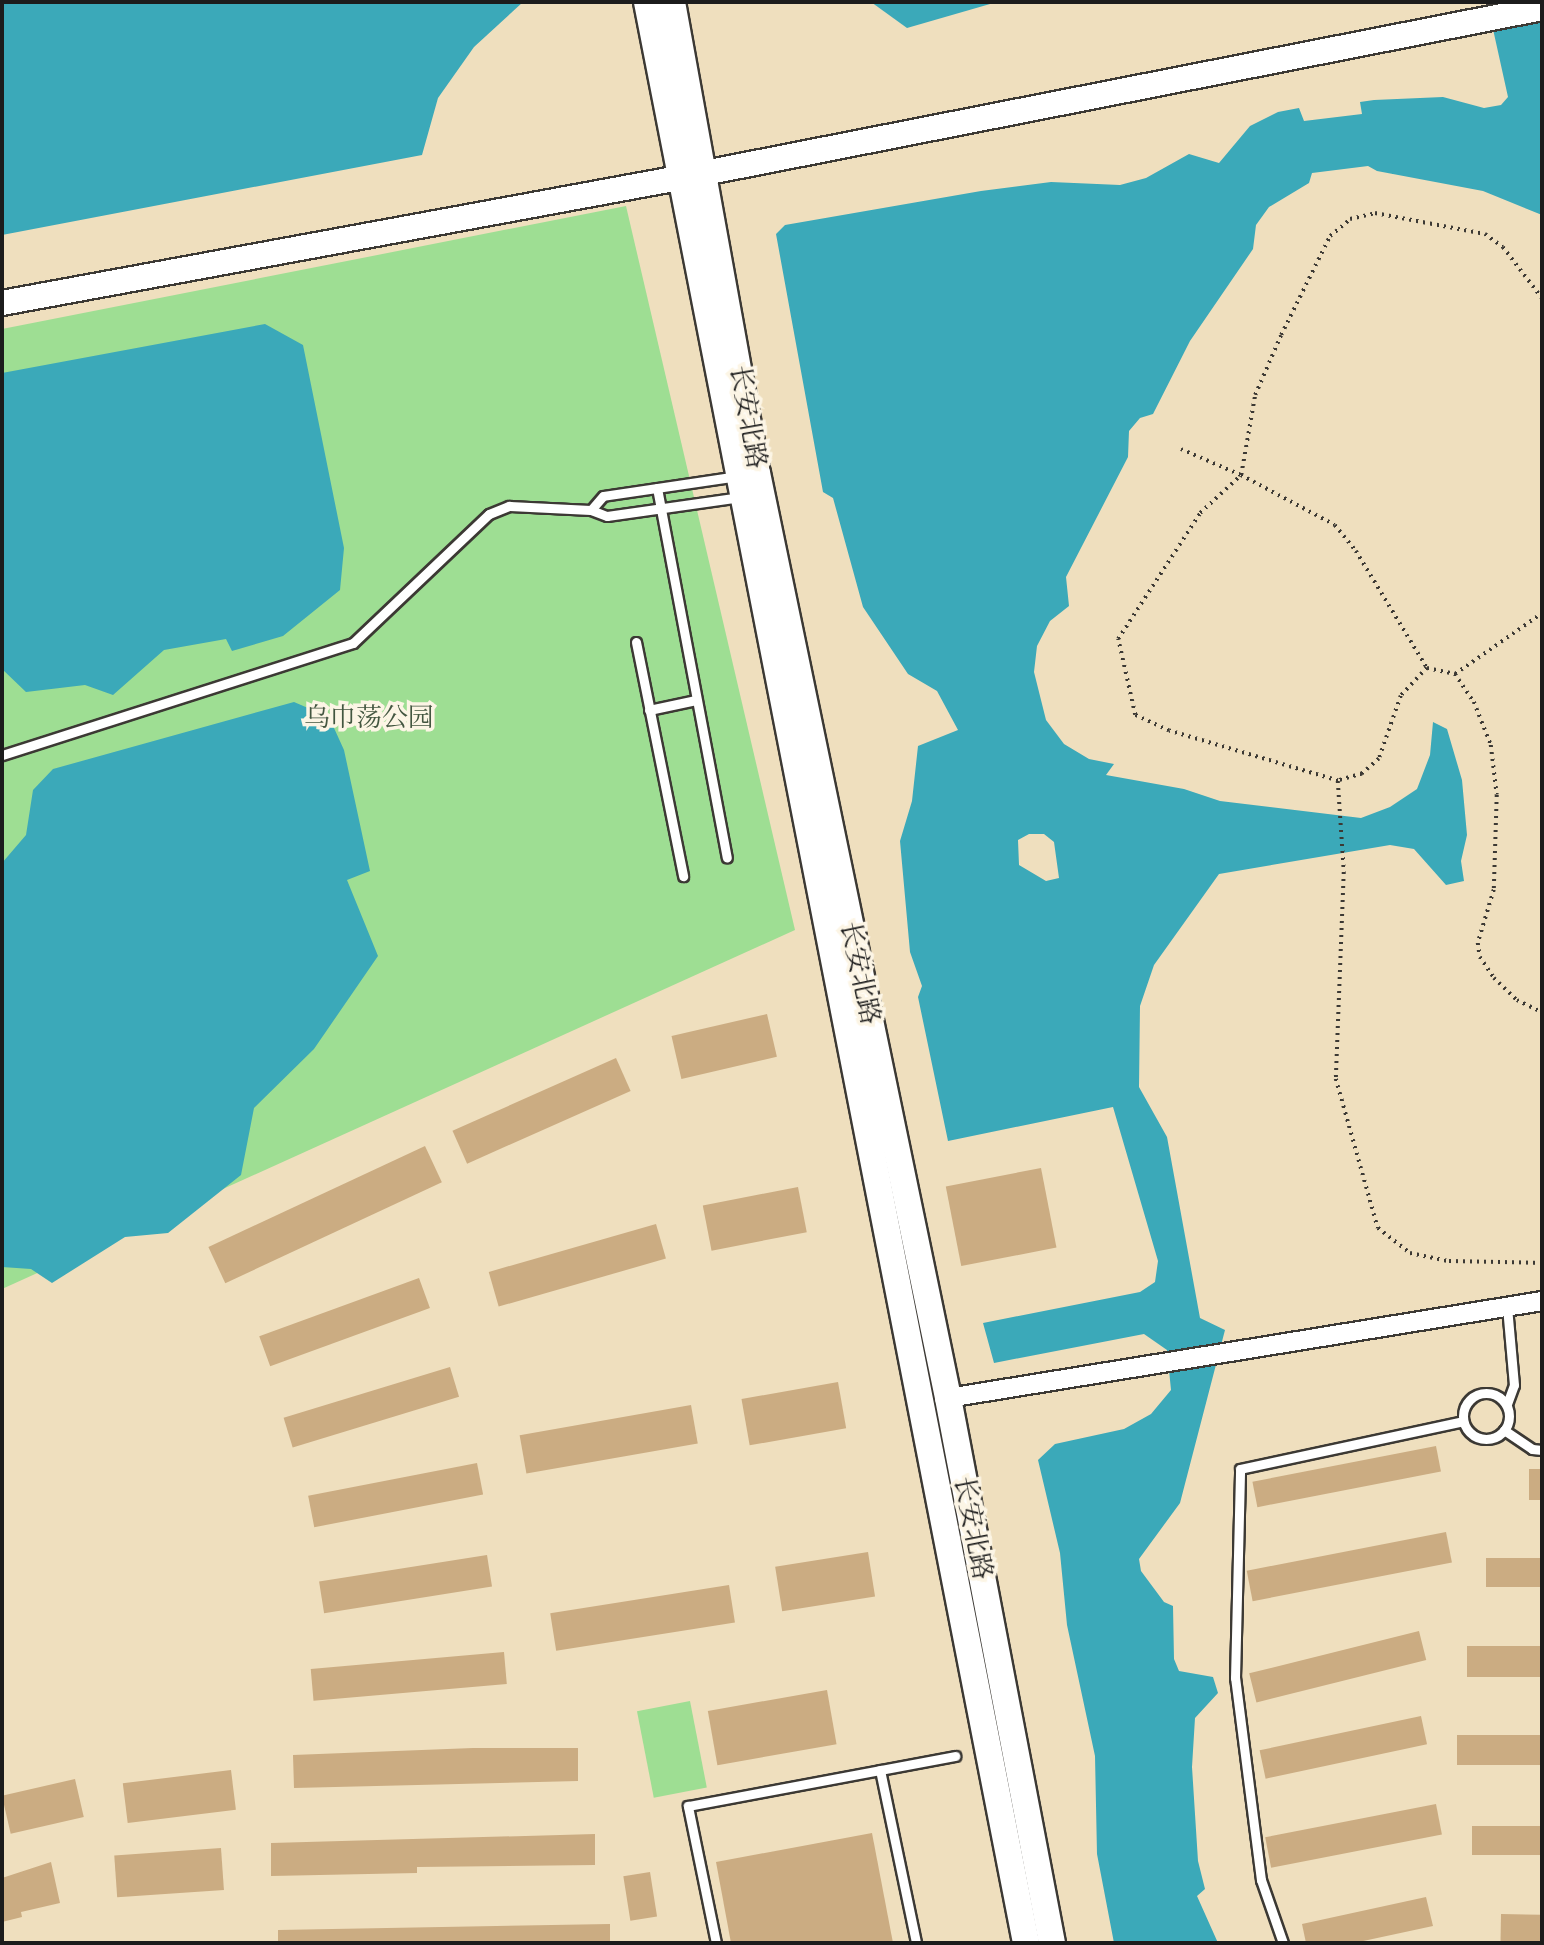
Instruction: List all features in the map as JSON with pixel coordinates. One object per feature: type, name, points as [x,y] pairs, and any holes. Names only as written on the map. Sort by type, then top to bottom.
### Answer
[{"type":"main road","name":"长安北路","points":[[647,2],[692,175]]},
{"type":"main road","name":"长安北路","points":[[672,2],[692,175],[1026,1943]]},
{"type":"main road","points":[[2,303],[692,175],[1542,8]]},
{"type":"main road","name":"长安北路","points":[[749,485],[948,1398],[1052,1943]]},
{"type":"street","points":[[948,1398],[1230,1349],[1542,1301]]},
{"type":"lane","points":[[591,510],[603,496],[657,488],[749,485]]},
{"type":"lane","points":[[2,755],[353,643],[489,514],[509,506],[591,510],[607,516],[660,509],[749,485]]},
{"type":"lane","points":[[657,488],[727,857]]},
{"type":"lane","points":[[636,642],[683,876]]},
{"type":"lane","points":[[649,710],[696,700]]},
{"type":"lane","points":[[1507,1306],[1514,1385],[1507,1404]]},
{"type":"lane","points":[[1463,1422],[1466,1403],[1473,1396],[1492,1393],[1507,1404],[1510,1413],[1504,1430]]},
{"type":"lane","points":[[1463,1422],[1481,1438],[1504,1430]]},
{"type":"lane","points":[[1283,1943],[1261,1880],[1235,1678],[1240,1469],[1463,1422]]},
{"type":"lane","points":[[1504,1430],[1532,1449],[1542,1450]]},
{"type":"lane","points":[[716,1943],[688,1806],[955,1756]]},
{"type":"lane","points":[[880,1770],[916,1943]]},
{"type":"path","points":[[1427,668],[1401,696],[1379,760],[1362,774],[1338,781],[1169,731],[1135,715],[1118,639],[1200,513],[1241,475],[1255,395],[1330,236],[1350,219],[1375,212],[1485,234],[1503,247],[1542,298]]},
{"type":"path","points":[[1181,449],[1241,475],[1335,526],[1356,551],[1427,668],[1455,674],[1474,702],[1491,745],[1497,795],[1494,890],[1478,943],[1480,957],[1494,978],[1517,1000],[1542,1012]]},
{"type":"path","points":[[1455,674],[1542,613]]},
{"type":"path","points":[[1338,781],[1344,872],[1336,1079],[1378,1228],[1410,1253],[1449,1261],[1542,1263]]},
{"type":"green space","name":"乌巾荡公园","points":[[626,206],[795,930],[2,1289],[2,329]]},
{"type":"green space","points":[[690,1701],[707,1787],[654,1798],[637,1711]]},
{"type":"water","points":[[2,2],[523,2],[474,47],[438,98],[422,155],[2,235]]},
{"type":"water","points":[[871,2],[997,2],[907,28]]},
{"type":"water","points":[[1487,2],[1542,2],[1542,215],[1483,191],[1377,171],[1368,166],[1312,173],[1309,183],[1269,207],[1256,225],[1253,249],[1190,341],[1153,414],[1140,418],[1129,431],[1128,457],[1066,577],[1069,606],[1050,621],[1037,646],[1034,672],[1046,720],[1064,744],[1089,759],[1114,764],[1106,775],[1184,789],[1220,801],[1361,818],[1390,807],[1417,789],[1430,755],[1433,722],[1447,729],[1462,780],[1467,835],[1461,861],[1464,881],[1446,885],[1414,849],[1390,845],[1219,874],[1154,965],[1140,1006],[1139,1087],[1167,1137],[1200,1318],[1225,1330],[1180,1503],[1139,1559],[1141,1571],[1164,1602],[1173,1606],[1174,1659],[1179,1671],[1213,1677],[1218,1693],[1195,1718],[1192,1767],[1198,1861],[1205,1889],[1197,1896],[1218,1943],[1114,1943],[1097,1854],[1095,1756],[1067,1625],[1060,1553],[1038,1460],[1055,1444],[1124,1429],[1151,1414],[1171,1390],[1167,1350],[1144,1334],[994,1363],[983,1323],[1140,1292],[1155,1282],[1158,1261],[1113,1107],[948,1141],[918,997],[922,986],[910,952],[900,841],[912,801],[918,746],[958,730],[937,691],[908,674],[863,607],[833,498],[823,492],[776,234],[785,225],[981,191],[1051,182],[1120,185],[1146,178],[1189,154],[1219,163],[1250,126],[1278,112],[1299,108],[1304,121],[1362,114],[1360,102],[1374,100],[1443,97],[1484,108],[1501,105],[1508,97]],"holes":[[[1029,834],[1044,834],[1054,842],[1059,878],[1046,881],[1019,865],[1018,840]]]},
{"type":"water","points":[[265,324],[303,345],[344,548],[340,590],[283,636],[232,651],[226,639],[164,650],[113,695],[85,685],[26,692],[2,669],[2,373]]},
{"type":"water","points":[[294,702],[329,717],[344,750],[370,871],[347,880],[378,956],[314,1049],[254,1108],[241,1175],[168,1233],[125,1237],[52,1283],[31,1269],[2,1267],[2,863],[26,835],[33,790],[53,769]]},
{"type":"building","points":[[767,1014],[777,1057],[681,1079],[672,1036]]},
{"type":"building","points":[[616,1058],[631,1091],[467,1164],[452,1131]]},
{"type":"building","points":[[425,1146],[442,1182],[225,1283],[208,1247]]},
{"type":"building","points":[[1041,1168],[1056,1248],[961,1266],[946,1187]]},
{"type":"building","points":[[798,1187],[807,1232],[712,1251],[703,1206]]},
{"type":"building","points":[[656,1224],[666,1259],[499,1307],[489,1272]]},
{"type":"building","points":[[419,1278],[430,1308],[270,1366],[259,1336]]},
{"type":"building","points":[[450,1367],[459,1397],[293,1448],[284,1418]]},
{"type":"building","points":[[838,1382],[846,1428],[750,1445],[741,1399]]},
{"type":"building","points":[[691,1405],[698,1443],[526,1474],[520,1435]]},
{"type":"building","points":[[1436,1446],[1441,1472],[1257,1507],[1252,1482]]},
{"type":"building","points":[[477,1463],[483,1494],[314,1527],[308,1496]]},
{"type":"building","points":[[1529,1469],[1542,1469],[1542,1500],[1529,1500]]},
{"type":"building","points":[[1446,1532],[1452,1562],[1253,1601],[1247,1571]]},
{"type":"building","points":[[868,1552],[875,1596],[782,1611],[775,1567]]},
{"type":"building","points":[[487,1555],[492,1587],[324,1613],[319,1582]]},
{"type":"building","points":[[1486,1558],[1542,1558],[1542,1587],[1486,1587]]},
{"type":"building","points":[[729,1585],[735,1623],[556,1651],[550,1613]]},
{"type":"building","points":[[1419,1631],[1426,1660],[1256,1702],[1249,1673]]},
{"type":"building","points":[[1467,1646],[1542,1646],[1542,1677],[1467,1677]]},
{"type":"building","points":[[504,1652],[507,1684],[314,1701],[311,1669]]},
{"type":"building","points":[[827,1690],[837,1744],[717,1765],[708,1711]]},
{"type":"building","points":[[1421,1716],[1427,1744],[1266,1779],[1260,1750]]},
{"type":"building","points":[[1457,1735],[1542,1735],[1542,1765],[1457,1765]]},
{"type":"building","points":[[473,1748],[578,1748],[578,1781],[294,1788],[293,1755]]},
{"type":"building","points":[[231,1770],[236,1810],[128,1823],[123,1783]]},
{"type":"building","points":[[75,1779],[84,1817],[11,1834],[2,1796]]},
{"type":"building","points":[[1436,1804],[1442,1834],[1271,1868],[1265,1837]]},
{"type":"building","points":[[1472,1826],[1542,1826],[1542,1855],[1472,1855]]},
{"type":"building","points":[[872,1833],[893,1943],[731,1943],[716,1862]]},
{"type":"building","points":[[595,1834],[595,1865],[417,1867],[417,1873],[271,1876],[271,1843]]},
{"type":"building","points":[[221,1848],[224,1890],[117,1897],[114,1855]]},
{"type":"building","points":[[51,1862],[60,1903],[21,1912],[22,1917],[2,1922],[2,1878]]},
{"type":"building","points":[[650,1872],[657,1916],[630,1921],[623,1876]]},
{"type":"building","points":[[1426,1897],[1433,1926],[1354,1943],[1306,1943],[1302,1924]]},
{"type":"building","points":[[1501,1914],[1542,1915],[1542,1943],[1500,1943]]},
{"type":"building","points":[[610,1924],[610,1943],[278,1943],[278,1930]]}]
